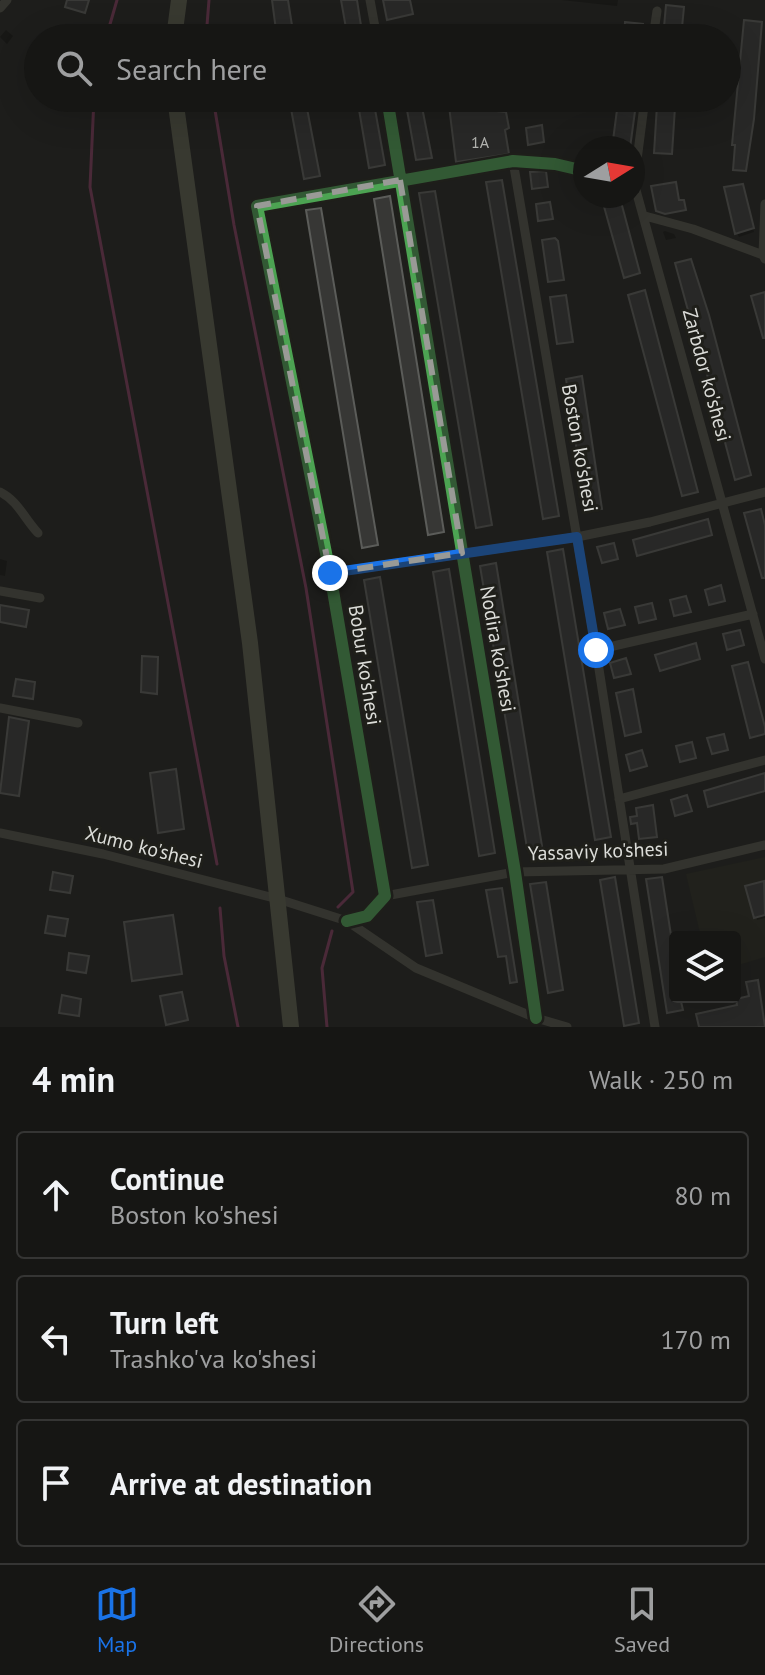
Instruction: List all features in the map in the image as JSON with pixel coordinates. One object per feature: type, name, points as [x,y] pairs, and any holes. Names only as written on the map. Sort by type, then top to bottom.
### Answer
[{"type":"highway","points":[[176,24],[179,0]]},
{"type":"highway","points":[[177,112],[250,643],[291,1027]]},
{"type":"street","points":[[0,8],[7,0]]},
{"type":"street","points":[[370,0],[374,24]]},
{"type":"street","points":[[655,24],[657,11]]},
{"type":"street","name":"Nodira ko'shesi","points":[[389,112],[515,872],[536,1018]]},
{"type":"street","name":"Zarbdor ko'shesi","points":[[640,136],[643,112]]},
{"type":"street","points":[[400,180],[513,161],[573,168]]},
{"type":"street","name":"Boston ko'shesi","points":[[513,161],[596,650],[655,1027]]},
{"type":"street","name":"Bobur ko'shesi","points":[[385,896],[330,573],[257,206],[400,180]]},
{"type":"street","points":[[645,216],[693,229],[764,257],[765,204]]},
{"type":"street","name":"Zarbdor ko'shesi","points":[[642,208],[765,659]]},
{"type":"street","points":[[0,492],[14,499],[38,533]]},
{"type":"street","points":[[330,573],[577,537],[765,492]]},
{"type":"street","points":[[0,591],[40,598]]},
{"type":"street","points":[[596,650],[753,614]]},
{"type":"street","points":[[0,708],[78,723]]},
{"type":"street","points":[[619,799],[765,760]]},
{"type":"street","name":"Xumo ko'shesi","points":[[0,833],[89,851],[278,899],[347,921],[416,968],[536,1018],[567,1027]]},
{"type":"street","name":"Yassaviy ko'shesi","points":[[385,896],[515,872],[664,869],[765,845]]},
{"type":"street","points":[[347,921],[367,916],[385,896]]},
{"type":"highlighted area","points":[[400,180],[462,553],[330,573],[257,206]]},
{"type":"shaded area","points":[[765,857],[765,957],[741,964],[741,931],[700,931],[686,874]]},
{"type":"building","points":[[67,0],[89,0],[85,13],[65,7]]},
{"type":"building","points":[[272,0],[288,0],[292,24],[275,24]]},
{"type":"building","points":[[341,0],[357,0],[361,24],[345,24]]},
{"type":"building","points":[[383,0],[410,0],[413,14],[387,20]]},
{"type":"building","points":[[666,5],[684,7],[682,24],[664,24]]},
{"type":"building","points":[[744,20],[762,22],[754,119],[746,171],[733,170],[735,112],[741,112]]},
{"type":"building","points":[[292,112],[308,112],[320,176],[304,179]]},
{"type":"building","points":[[359,112],[376,112],[385,165],[369,168]]},
{"type":"building","points":[[407,112],[423,112],[432,158],[416,160]]},
{"type":"building","points":[[450,112],[506,112],[509,154],[456,162]]},
{"type":"building","points":[[617,112],[635,112],[632,136],[614,136]]},
{"type":"building","points":[[657,112],[675,112],[672,154],[654,153]]},
{"type":"building","points":[[542,125],[544,142],[528,145],[526,128]]},
{"type":"building","points":[[546,171],[548,187],[532,189],[530,172]]},
{"type":"building","points":[[502,180],[559,516],[543,519],[486,182]]},
{"type":"building","points":[[676,182],[679,200],[684,200],[686,210],[665,214],[656,211],[651,186]]},
{"type":"building","points":[[743,184],[754,228],[735,234],[724,187]]},
{"type":"building","points":[[435,191],[492,525],[476,528],[419,193]]},
{"type":"building","points":[[390,196],[444,532],[428,535],[374,199]]},
{"type":"building","points":[[550,202],[553,219],[538,221],[536,204]]},
{"type":"building","points":[[321,208],[378,545],[362,548],[306,210]]},
{"type":"building","points":[[604,208],[623,208],[640,273],[624,278]]},
{"type":"building","points":[[555,238],[564,280],[548,282],[542,240]]},
{"type":"building","points":[[691,259],[751,475],[735,480],[675,263]]},
{"type":"building","points":[[645,290],[698,492],[682,496],[628,295]]},
{"type":"building","points":[[765,292],[765,338],[763,338],[751,296]]},
{"type":"building","points":[[566,295],[573,342],[557,344],[550,297]]},
{"type":"building","points":[[582,376],[602,509],[586,511],[566,379]]},
{"type":"building","points":[[761,509],[765,525],[765,578],[762,578],[744,513]]},
{"type":"building","points":[[708,519],[712,535],[637,556],[633,540]]},
{"type":"building","points":[[614,543],[618,559],[602,563],[597,547]]},
{"type":"building","points":[[563,549],[611,837],[595,840],[547,552]]},
{"type":"building","points":[[496,563],[542,846],[527,848],[480,566]]},
{"type":"building","points":[[449,569],[495,853],[479,856],[433,572]]},
{"type":"building","points":[[380,577],[428,865],[412,868],[364,580]]},
{"type":"building","points":[[721,585],[725,601],[709,605],[705,590]]},
{"type":"building","points":[[686,596],[691,612],[674,616],[670,600]]},
{"type":"building","points":[[652,603],[656,619],[639,623],[635,607]]},
{"type":"building","points":[[0,605],[29,610],[26,627],[0,622]]},
{"type":"building","points":[[620,609],[625,625],[608,629],[604,613]]},
{"type":"building","points":[[740,630],[744,645],[727,650],[723,634]]},
{"type":"building","points":[[696,643],[700,659],[660,671],[655,655]]},
{"type":"building","points":[[142,656],[158,657],[157,694],[141,692]]},
{"type":"building","points":[[626,658],[631,674],[614,678],[610,663]]},
{"type":"building","points":[[748,662],[765,727],[765,734],[750,738],[732,666]]},
{"type":"building","points":[[16,679],[35,682],[33,699],[13,696]]},
{"type":"building","points":[[633,689],[641,732],[625,736],[616,693]]},
{"type":"building","points":[[9,717],[29,721],[19,796],[0,793]]},
{"type":"building","points":[[724,734],[728,750],[712,754],[707,738]]},
{"type":"building","points":[[692,742],[696,758],[680,762],[676,746]]},
{"type":"building","points":[[642,750],[647,766],[630,771],[626,755]]},
{"type":"building","points":[[176,769],[184,829],[158,833],[150,773]]},
{"type":"building","points":[[765,773],[765,791],[708,807],[704,791]]},
{"type":"building","points":[[687,795],[692,811],[675,816],[671,800]]},
{"type":"building","points":[[653,805],[657,837],[639,839],[637,823],[631,824],[630,817],[637,816],[636,808]]},
{"type":"building","points":[[53,872],[73,876],[70,893],[50,890]]},
{"type":"building","points":[[615,877],[639,1023],[624,1026],[600,880]]},
{"type":"building","points":[[662,877],[670,931],[669,1003],[681,1003],[683,1010],[667,1013],[646,879]]},
{"type":"building","points":[[764,881],[765,915],[754,918],[745,886]]},
{"type":"building","points":[[546,882],[563,990],[548,993],[530,884]]},
{"type":"building","points":[[502,888],[517,982],[510,983],[506,956],[498,957],[486,890]]},
{"type":"building","points":[[433,900],[442,953],[426,956],[417,902]]},
{"type":"building","points":[[173,915],[182,974],[132,981],[124,922]]},
{"type":"building","points":[[48,916],[68,919],[65,936],[45,933]]},
{"type":"building","points":[[69,953],[89,956],[86,973],[67,970]]},
{"type":"building","points":[[758,980],[765,1027],[699,1027],[696,1014],[737,1005],[741,1003],[741,998],[749,996],[746,982]]},
{"type":"building","points":[[182,992],[188,1020],[166,1025],[160,996]]},
{"type":"building","points":[[62,995],[81,999],[79,1016],[59,1013]]},
{"type":"waterway","points":[[110,24],[117,0]]},
{"type":"waterway","points":[[207,24],[209,0]]},
{"type":"waterway","points":[[93,112],[90,187],[217,864]]},
{"type":"waterway","points":[[215,112],[234,225],[306,588],[353,892],[338,907]]},
{"type":"waterway","points":[[220,908],[224,956],[238,1027]]},
{"type":"waterway","points":[[327,1027],[322,968],[332,931]]},
{"type":"cycle path","points":[[389,112],[515,872],[536,1018]]},
{"type":"cycle path","points":[[347,921],[367,916],[385,896],[330,573],[257,206],[513,161],[573,168]]},
{"type":"route","points":[[330,573],[577,537],[596,650]]}]
